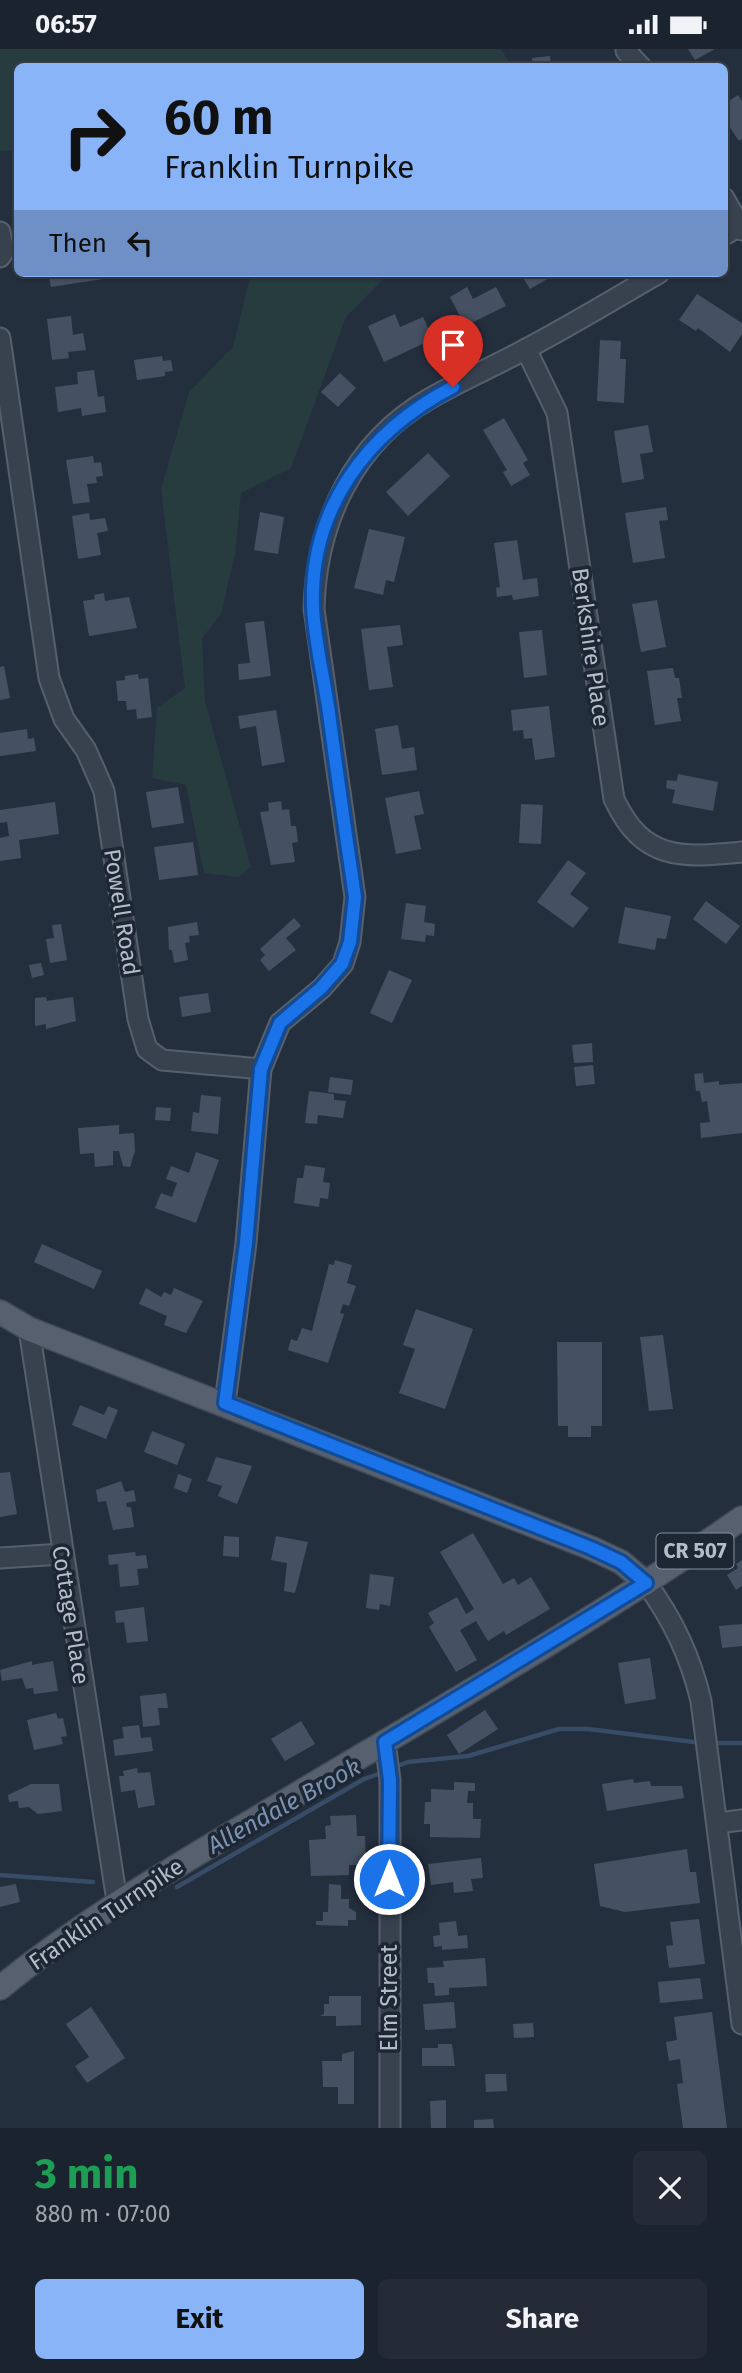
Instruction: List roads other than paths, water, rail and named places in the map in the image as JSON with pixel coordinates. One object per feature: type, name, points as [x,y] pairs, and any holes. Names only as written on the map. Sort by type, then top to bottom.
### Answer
[{"type":"main road","points":[[0,1312],[29,1329],[225,1403],[591,1548],[621,1562],[646,1583]]},
{"type":"main road","name":"CR 507","points":[[646,1583],[742,1518]]},
{"type":"main road","name":"Franklin Turnpike","points":[[0,1987],[117,1901],[387,1761],[646,1583]]},
{"type":"street","points":[[626,51],[637,63]]},
{"type":"street","points":[[728,210],[735,230]]},
{"type":"street","points":[[0,232],[4,251],[0,257]]},
{"type":"street","points":[[225,1403],[246,1243],[261,1069],[280,1023],[321,988],[342,964],[354,921],[355,897],[313,609],[316,573],[325,527],[354,469],[372,444],[392,427],[428,400],[526,349],[652,277]]},
{"type":"street","name":"Powell Road","points":[[0,338],[49,678],[64,719],[96,768],[104,791],[138,1019],[147,1049],[162,1060],[261,1069]]},
{"type":"street","name":"Berkshire Place","points":[[526,349],[557,413],[614,799],[633,830],[665,853],[684,857],[742,852]]},
{"type":"street","name":"Cottage Place","points":[[29,1329],[117,1901]]},
{"type":"street","points":[[0,1558],[62,1554]]},
{"type":"street","points":[[646,1583],[660,1602],[686,1651],[695,1676],[711,1761],[742,2024]]},
{"type":"street","name":"Elm Street","points":[[387,1761],[390,2128]]},
{"type":"street","points":[[718,1823],[742,1820]]},
{"type":"waterway","name":"Allendale Brook","points":[[395,1767],[408,1762],[468,1756],[559,1729],[588,1729],[702,1743]]},
{"type":"waterway","name":"Allendale Brook","points":[[711,1743],[742,1743]]},
{"type":"waterway","name":"Allendale Brook","points":[[177,1887],[364,1779],[384,1772]]},
{"type":"waterway","name":"Allendale Brook","points":[[0,1875],[93,1882]]}]
